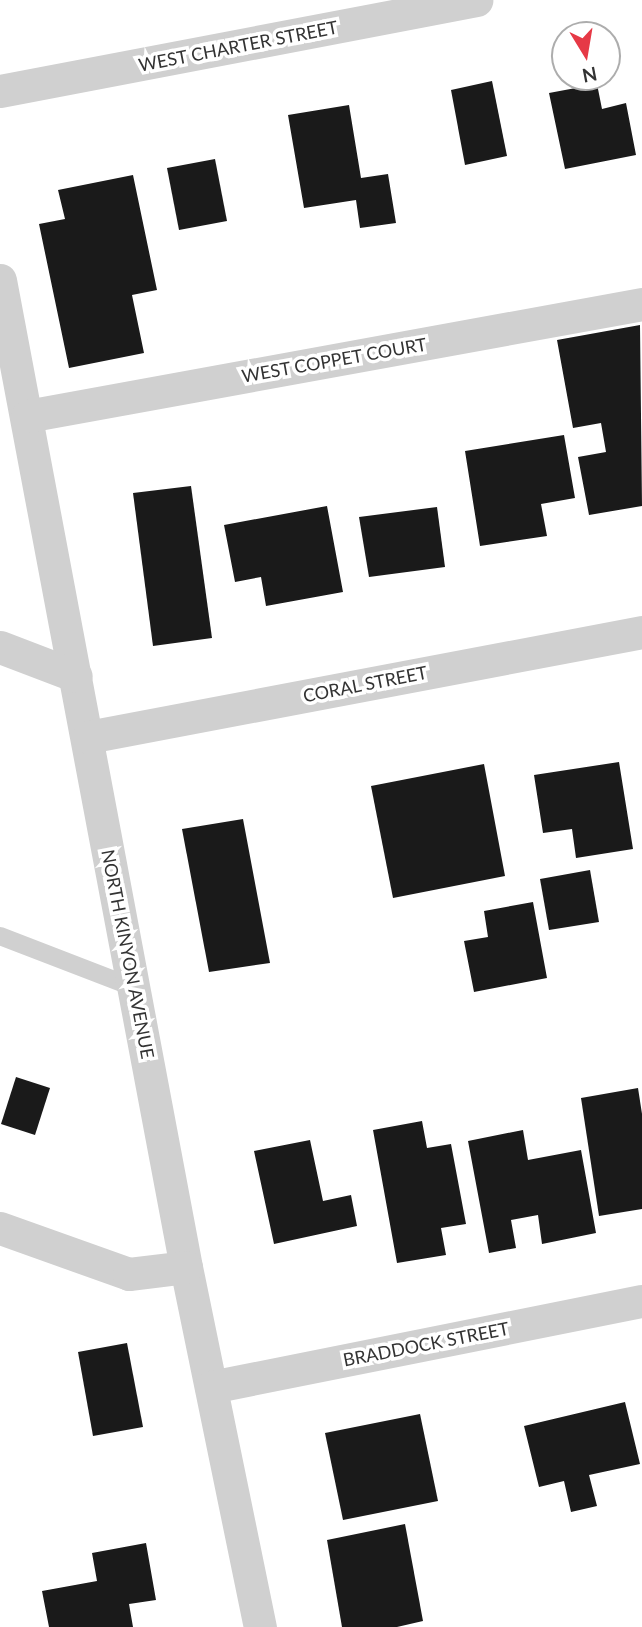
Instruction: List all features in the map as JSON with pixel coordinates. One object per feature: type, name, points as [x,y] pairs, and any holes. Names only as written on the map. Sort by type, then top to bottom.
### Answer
[{"type":"street","name":"WEST CHARTER STREET","points":[[0,91],[476,0]]},
{"type":"street","name":"NORTH KINYON AVENUE","points":[[0,281],[187,1267],[260,1627]]},
{"type":"street","name":"WEST COPPET COURT","points":[[27,416],[642,304]]},
{"type":"street","name":"CORAL STREET","points":[[88,737],[642,632]]},
{"type":"street","points":[[0,647],[76,676]]},
{"type":"street","points":[[0,1228],[129,1274],[187,1267]]},
{"type":"street","name":"BRADDOCK STREET","points":[[211,1387],[642,1301]]},
{"type":"lane","points":[[0,936],[135,988]]},
{"type":"building","points":[[492,81],[507,156],[465,165],[451,90]]},
{"type":"building","points":[[598,91],[602,109],[626,103],[636,155],[565,169],[549,93]]},
{"type":"building","points":[[349,105],[361,178],[388,174],[396,223],[360,228],[356,200],[304,208],[288,115]]},
{"type":"building","points":[[215,159],[227,221],[179,230],[167,168]]},
{"type":"building","points":[[133,175],[157,290],[132,295],[144,353],[69,368],[39,224],[65,219],[58,190]]},
{"type":"building","points":[[640,325],[642,506],[589,515],[578,457],[606,452],[601,423],[573,428],[557,340]]},
{"type":"building","points":[[564,435],[575,498],[541,504],[547,536],[480,546],[465,451]]},
{"type":"building","points":[[191,486],[212,638],[153,646],[133,493]]},
{"type":"building","points":[[327,506],[343,592],[266,606],[261,577],[235,582],[224,525]]},
{"type":"building","points":[[437,507],[445,567],[369,577],[359,517]]},
{"type":"building","points":[[619,762],[633,849],[576,858],[572,829],[543,833],[534,775]]},
{"type":"building","points":[[484,764],[505,876],[393,898],[371,786]]},
{"type":"building","points":[[243,819],[270,963],[209,972],[182,829]]},
{"type":"building","points":[[590,870],[599,922],[549,930],[540,879]]},
{"type":"building","points":[[533,902],[547,978],[474,992],[464,941],[488,937],[484,911]]},
{"type":"building","points":[[16,1077],[50,1088],[35,1135],[1,1124]]},
{"type":"building","points":[[638,1088],[642,1114],[642,1209],[599,1216],[581,1098]]},
{"type":"building","points":[[422,1121],[427,1148],[451,1144],[466,1224],[441,1228],[446,1255],[397,1263],[373,1130]]},
{"type":"building","points":[[523,1130],[528,1160],[581,1150],[596,1233],[542,1244],[538,1215],[511,1220],[516,1248],[489,1253],[468,1141]]},
{"type":"building","points":[[310,1140],[323,1201],[351,1195],[357,1226],[274,1244],[254,1151]]},
{"type":"building","points":[[127,1343],[143,1427],[93,1436],[78,1352]]},
{"type":"building","points":[[625,1402],[640,1464],[589,1475],[597,1506],[571,1512],[564,1481],[539,1487],[524,1426]]},
{"type":"building","points":[[420,1414],[438,1501],[343,1520],[325,1433]]},
{"type":"building","points":[[405,1524],[423,1621],[397,1627],[342,1627],[327,1540]]},
{"type":"building","points":[[146,1543],[156,1600],[129,1604],[133,1627],[49,1627],[42,1591],[97,1581],[92,1553]]}]
